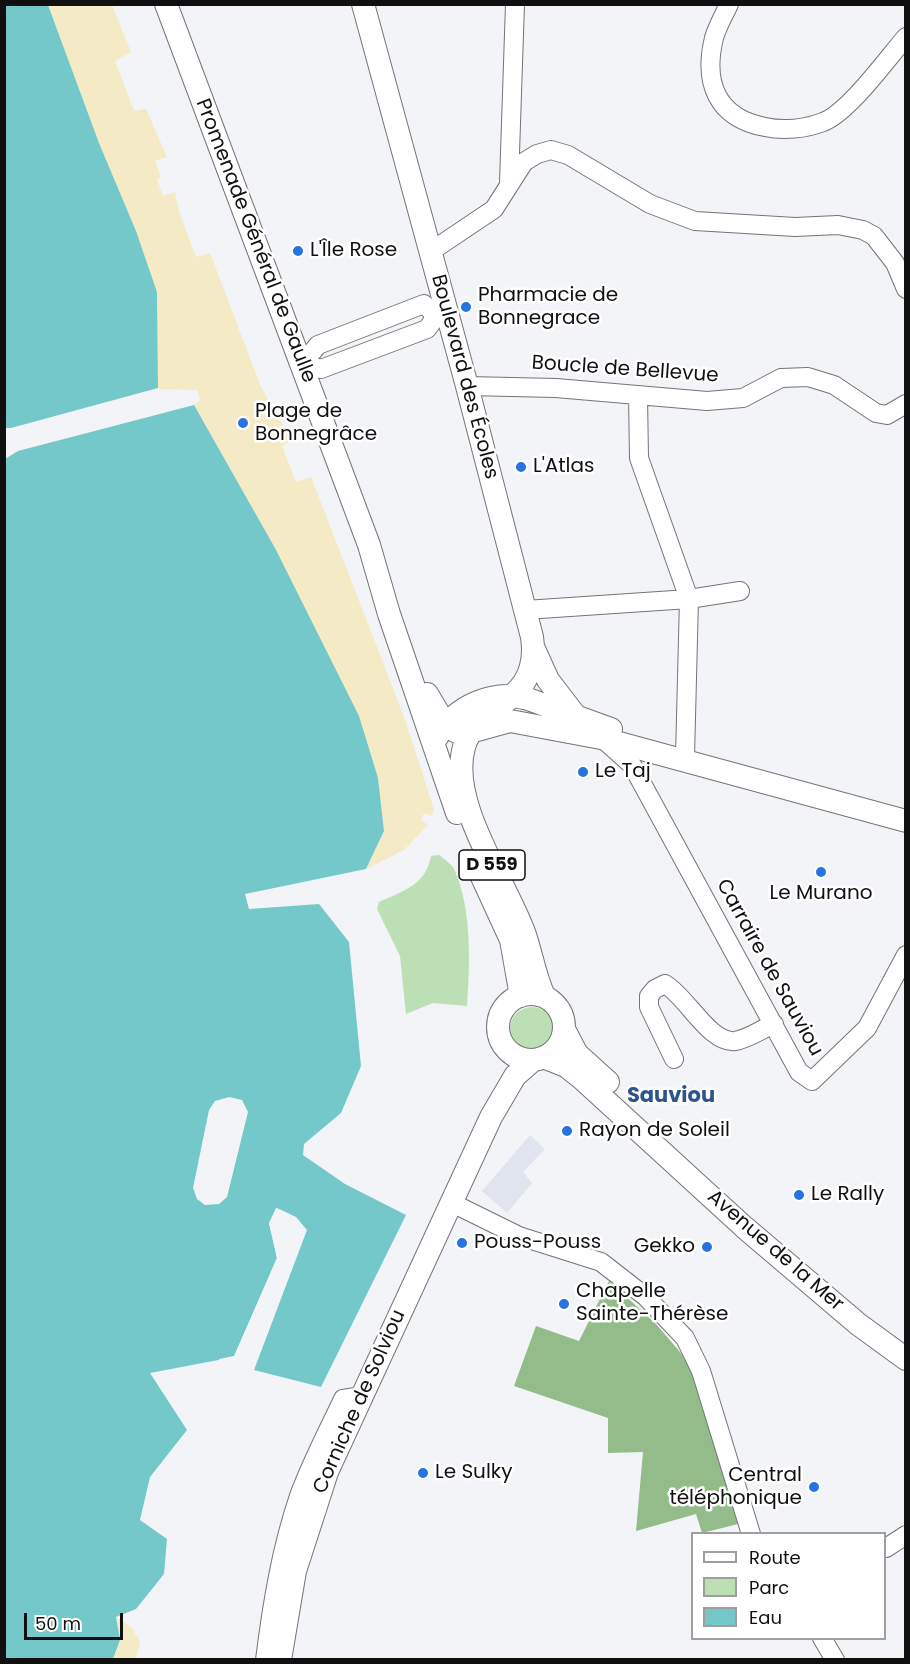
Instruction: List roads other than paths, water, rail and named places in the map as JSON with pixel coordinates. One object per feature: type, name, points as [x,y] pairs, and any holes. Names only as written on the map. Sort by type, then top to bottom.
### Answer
[{"type":"main road","name":"Promenade Général de Gaulle","points":[[166,4],[369,545],[389,614],[434,711],[439,733]]},
{"type":"main road","name":"Boulevard des Écoles","points":[[363,4],[430,252],[439,310],[467,386],[534,649],[526,678],[514,695],[483,719],[474,731]]},
{"type":"main road","points":[[534,649],[555,692],[575,715]]},
{"type":"main road","points":[[439,733],[452,716],[479,702],[498,696],[514,695],[575,715],[710,766],[906,820]]},
{"type":"main road","points":[[439,733],[474,731],[510,721],[601,738],[640,757],[710,766]]},
{"type":"main road","name":"D 559","points":[[474,731],[464,749],[462,778],[465,792],[482,843],[525,934],[535,975],[544,996]]},
{"type":"main road","name":"D 559","points":[[439,733],[469,849],[510,940],[521,996]]},
{"type":"main road","points":[[533,994],[544,996],[552,1000],[562,1014],[565,1031],[561,1044],[539,1059],[516,1057],[504,1046],[498,1031],[501,1013],[506,1005],[521,996],[533,994]]},
{"type":"main road","name":"Avenue de la Mer","points":[[565,1031],[577,1054],[607,1081],[620,1099],[678,1158],[692,1178]]},
{"type":"main road","name":"Corniche de Solviou","points":[[473,1155],[495,1087],[504,1046]]},
{"type":"main road","name":"Corniche de Solviou","points":[[280,1659],[295,1571],[309,1521],[327,1472],[473,1155],[510,1084],[522,1068],[539,1059]]},
{"type":"main road","name":"Avenue de la Mer","points":[[539,1059],[566,1066],[580,1077],[676,1166],[858,1324],[906,1370]]},
{"type":"main road","name":"Avenue de la Mer","points":[[858,1324],[906,1359]]},
{"type":"street","points":[[509,185],[515,4]]},
{"type":"street","points":[[729,4],[714,36],[711,62],[713,87],[727,112],[751,125],[772,129],[796,129],[824,122],[843,108],[906,37]]},
{"type":"street","points":[[430,252],[494,209],[524,162],[537,154],[551,150],[568,155],[650,204],[695,221],[742,226],[854,226],[874,236],[895,263],[906,289]]},
{"type":"street","points":[[302,364],[321,369],[427,329],[439,310]]},
{"type":"street","name":"Boucle de Bellevue","points":[[467,386],[524,386],[707,401],[743,398],[781,378],[808,377],[834,385],[876,413],[887,415],[906,404]]},
{"type":"street","points":[[638,396],[639,458],[689,599],[685,757]]},
{"type":"street","points":[[525,610],[689,599],[740,591]]},
{"type":"street","name":"Carraire de Sauviou","points":[[640,757],[799,1072],[812,1081],[867,1028],[906,955]]},
{"type":"street","points":[[674,1059],[649,1007],[649,996],[655,988],[665,984],[675,990],[711,1031],[723,1040],[736,1041],[774,1024]]},
{"type":"street","points":[[450,1202],[519,1236],[601,1262],[646,1297],[685,1338],[701,1371],[751,1532]]},
{"type":"street","points":[[265,1659],[280,1564],[299,1498],[317,1451],[342,1399],[362,1396]]},
{"type":"street","points":[[886,1548],[906,1535]]},
{"type":"street","points":[[823,1640],[835,1659]]},
{"type":"water","points":[[5,4],[48,5],[99,143],[136,231],[157,292],[158,388],[11,428],[4,428]]},
{"type":"water","points":[[194,405],[275,548],[359,716],[378,778],[384,831],[366,869],[245,894],[249,909],[319,904],[349,942],[361,1066],[341,1113],[304,1144],[303,1155],[345,1184],[406,1215],[321,1387],[254,1370],[307,1230],[296,1217],[277,1208],[269,1223],[277,1258],[234,1357],[150,1373],[187,1430],[150,1477],[140,1520],[167,1539],[164,1574],[136,1609],[116,1617],[120,1640],[113,1659],[5,1660],[5,459],[18,451]]},
{"type":"place","name":"L'Île Rose","points":[[298,251]]},
{"type":"place","name":"Pharmacie de Bonnegrace","points":[[466,307]]},
{"type":"place","name":"Plage de Bonnegrâce","points":[[243,423]]},
{"type":"place","name":"L'Atlas","points":[[521,467]]},
{"type":"place","name":"Le Taj","points":[[583,772]]},
{"type":"place","name":"Le Murano","points":[[821,872]]},
{"type":"place","name":"Rayon de Soleil","points":[[567,1131]]},
{"type":"place","name":"Le Rally","points":[[799,1195]]},
{"type":"place","name":"Pouss-Pouss","points":[[462,1243]]},
{"type":"place","name":"Gekko","points":[[707,1247]]},
{"type":"place","name":"Chapelle Sainte-Thérèse","points":[[564,1304]]},
{"type":"place","name":"Le Sulky","points":[[423,1473]]},
{"type":"place","name":"Central téléphonique","points":[[814,1487]]},
{"type":"district","name":"Sauviou","points":[[671,1097]]}]
